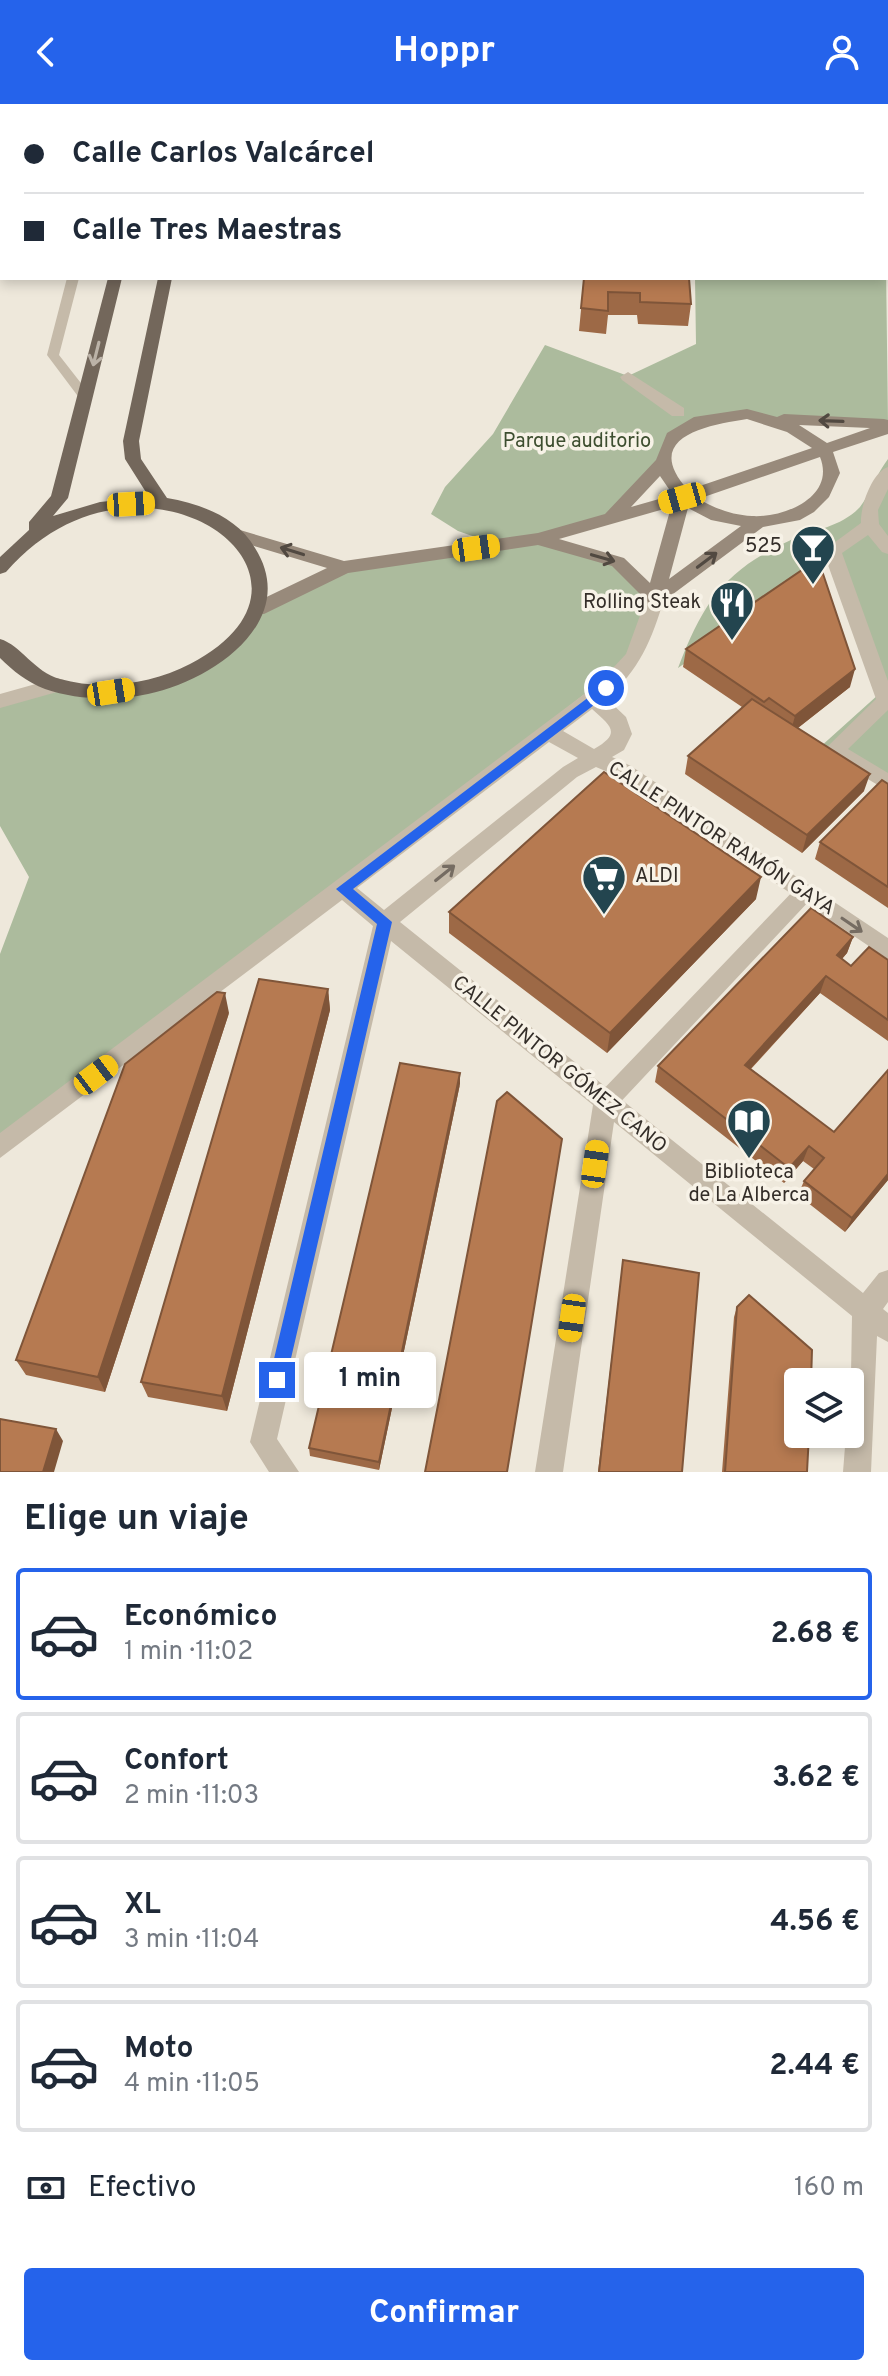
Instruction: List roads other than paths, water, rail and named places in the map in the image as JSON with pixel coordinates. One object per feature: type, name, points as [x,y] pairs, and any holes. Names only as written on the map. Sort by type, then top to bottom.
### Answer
[{"type":"main road","points":[[0,568],[59,498],[114,280]]},
{"type":"main road","points":[[161,502],[138,469],[131,441],[165,280]]},
{"type":"main road","points":[[775,419],[800,430],[826,456],[830,484],[819,501],[800,514],[758,522],[727,519],[682,498],[668,482],[662,463],[666,445],[680,430],[701,419],[747,414],[888,428]]},
{"type":"main road","points":[[258,609],[344,567],[538,539],[826,456],[888,428]]},
{"type":"main road","points":[[610,519],[662,463]]},
{"type":"main road","points":[[655,599],[682,498]]},
{"type":"main road","points":[[18,545],[58,519],[101,505],[161,502],[202,511],[240,536],[344,567]]},
{"type":"main road","points":[[655,599],[758,522]]},
{"type":"main road","points":[[0,646],[9,665],[57,685],[111,692],[161,684],[206,665],[239,638],[258,609],[261,572],[240,536]]},
{"type":"main road","points":[[538,539],[618,562],[655,599]]},
{"type":"street","points":[[628,377],[678,412]]},
{"type":"street","points":[[888,472],[869,510],[870,525],[888,548]]},
{"type":"street","points":[[870,525],[825,555],[886,699],[834,750],[888,783]]},
{"type":"street","points":[[0,1147],[594,699],[627,670],[639,652],[655,599]]},
{"type":"street","points":[[0,701],[57,685]]},
{"type":"street","points":[[285,1472],[263,1442],[385,922],[570,772],[617,745],[622,734],[619,722],[594,699]]},
{"type":"street","name":"CALLE PINTOR RAMÓN GAYA","points":[[551,733],[624,771],[888,950]]},
{"type":"street","name":"CALLE PINTOR GÓMEZ CANO","points":[[343,889],[888,1329]]},
{"type":"street","points":[[549,1472],[605,1103],[804,893]]},
{"type":"street","points":[[857,1472],[865,1311],[888,1282]]},
{"type":"lane","points":[[72,280],[53,355],[85,396]]},
{"type":"place","name":"525","points":[[813,586]]},
{"type":"place","name":"Rolling Steak","points":[[732,642]]},
{"type":"place","name":"ALDI","points":[[604,916]]},
{"type":"place","name":"Biblioteca de La Alberca","points":[[749,1160]]},
{"type":"park label","name":"Parque auditorio","points":[[577,442]]}]
